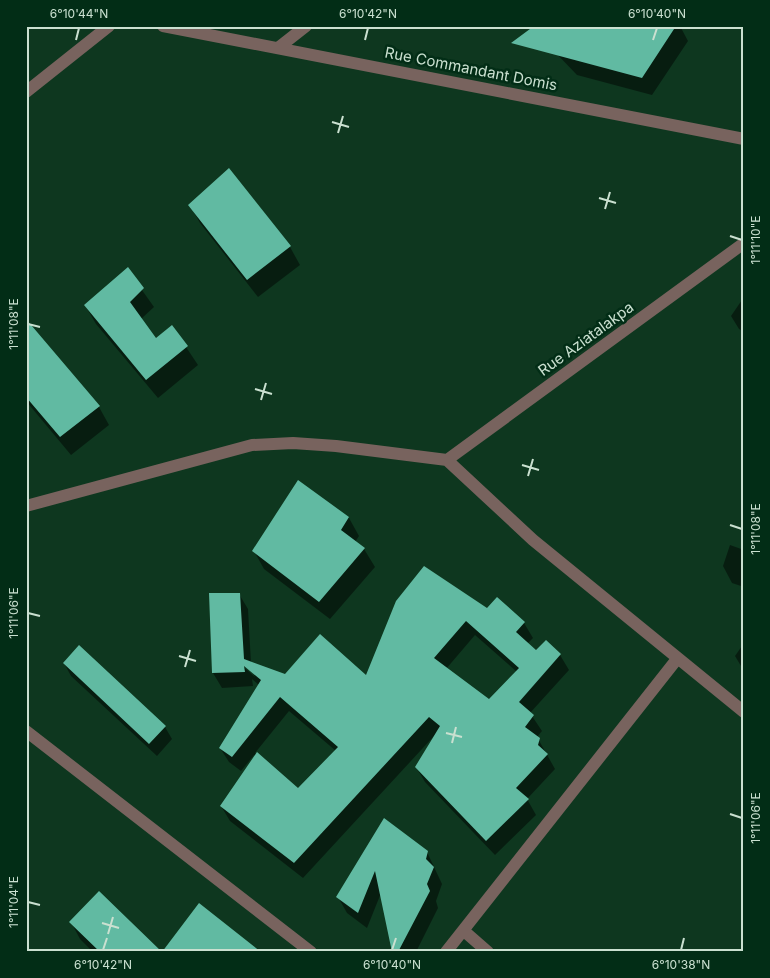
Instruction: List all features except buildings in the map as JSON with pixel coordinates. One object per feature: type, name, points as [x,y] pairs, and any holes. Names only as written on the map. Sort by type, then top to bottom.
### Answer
[{"type":"street","points":[[26,92],[108,26]]},
{"type":"street","name":"Rue Commandant Domis","points":[[163,26],[744,139]]},
{"type":"street","points":[[278,48],[306,26]]},
{"type":"street","name":"Rue Aziatalakpa","points":[[448,460],[744,243]]},
{"type":"street","points":[[26,506],[252,446],[293,443],[336,446],[448,460],[533,540],[677,660],[744,712]]},
{"type":"street","points":[[446,952],[677,660]]},
{"type":"street","points":[[27,734],[311,952]]},
{"type":"street","points":[[464,931],[488,952]]}]
